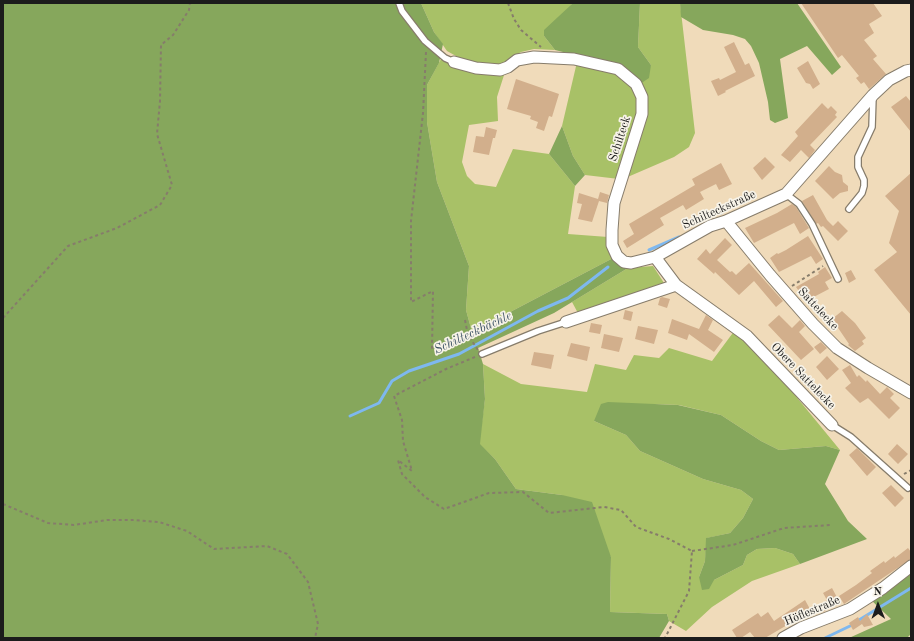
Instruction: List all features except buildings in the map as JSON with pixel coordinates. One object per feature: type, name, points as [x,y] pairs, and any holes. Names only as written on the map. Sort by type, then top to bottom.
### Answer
[{"type":"street","name":"Schilteck","points":[[454,62],[476,68],[500,70],[508,67],[517,60],[534,58],[581,60],[618,69],[636,84],[642,98],[642,114],[614,203],[612,245],[617,256],[624,262],[631,263],[655,257]]},
{"type":"street","name":"Schilteckstraße","points":[[655,257],[696,233],[786,194],[873,95],[889,80],[911,70]]},
{"type":"street","name":"Sattelecke","points":[[726,221],[784,291],[837,348],[911,393]]},
{"type":"street","points":[[566,322],[676,285],[655,257]]},
{"type":"street","name":"Obere Sattelecke","points":[[676,285],[747,336],[832,425]]},
{"type":"street","name":"Höflestraße","points":[[783,638],[801,628],[850,609],[911,566]]},
{"type":"lane","points":[[399,3],[402,11],[428,43],[445,58],[454,62]]},
{"type":"lane","points":[[849,209],[862,193],[864,186],[864,180],[858,167],[858,157],[872,127],[873,95]]},
{"type":"lane","points":[[786,194],[798,204],[812,224],[838,279]]},
{"type":"lane","points":[[482,354],[538,331],[566,322]]},
{"type":"lane","name":"Obere Sattelecke","points":[[832,425],[851,436],[908,488]]},
{"type":"path","points":[[3,318],[68,246],[117,228],[160,205],[172,185],[157,134],[160,101],[161,45],[173,35],[189,10],[190,3]]},
{"type":"path","points":[[508,3],[514,19],[522,30],[533,42],[557,58]]},
{"type":"path","points":[[428,43],[423,87],[423,113],[411,221],[411,302],[433,291],[432,350],[468,335]]},
{"type":"path","points":[[784,291],[829,262]]},
{"type":"path","points":[[465,320],[468,335],[475,347]]},
{"type":"path","points":[[482,354],[446,369],[394,396],[402,420],[404,441],[412,471],[398,460],[402,474],[425,497],[444,509],[489,493],[523,492],[548,514],[604,507],[621,510],[636,527],[670,539],[692,551],[733,545],[784,528],[831,525]]},
{"type":"path","points":[[3,504],[48,523],[74,525],[107,520],[159,522],[186,531],[214,549],[267,546],[287,554],[308,582],[318,624],[315,638]]},
{"type":"path","points":[[665,638],[689,591],[692,551]]},
{"type":"green space","points":[[3,3],[421,3],[434,32],[443,44],[439,63],[427,85],[427,122],[437,182],[469,266],[466,310],[472,332],[615,257],[628,268],[554,313],[478,348],[483,364],[485,399],[480,444],[495,459],[516,489],[562,495],[592,502],[611,557],[610,612],[667,614],[669,621],[659,638],[3,638]]},
{"type":"green space","points":[[421,3],[573,3],[544,36],[555,50],[534,49],[521,52],[510,58],[507,65],[500,66],[465,61],[447,51],[434,32]]},
{"type":"green space","points":[[573,3],[640,3],[638,47],[651,65],[649,78],[640,84],[587,58],[555,50],[544,36],[544,30]]},
{"type":"green space","points":[[640,3],[680,3],[695,133],[689,147],[674,157],[623,179],[643,120],[640,84],[651,65],[638,47]]},
{"type":"green space","points":[[680,3],[797,3],[841,67],[832,75],[807,46],[780,59],[788,118],[775,123],[770,120],[768,102],[759,63],[751,46],[745,39],[733,35],[703,30],[681,17]]},
{"type":"green space","points":[[441,59],[456,65],[505,72],[497,97],[498,121],[469,125],[462,162],[467,176],[475,184],[496,187],[513,149],[549,154],[575,186],[568,234],[608,237],[615,257],[472,332],[466,310],[469,266],[437,182],[427,122],[427,85]]},
{"type":"green space","points":[[577,62],[621,75],[637,94],[639,110],[619,179],[585,175],[573,156],[562,126]]},
{"type":"green space","points":[[562,126],[573,156],[585,175],[575,186],[549,154]]},
{"type":"green space","points":[[653,266],[664,283],[656,290],[579,315],[572,302],[628,268]]},
{"type":"green space","points":[[735,330],[785,383],[840,450],[826,446],[779,450],[761,441],[721,415],[679,405],[656,404],[594,421],[626,435],[640,451],[703,479],[741,490],[753,499],[743,518],[730,533],[707,538],[705,561],[699,577],[714,580],[743,565],[747,555],[757,549],[775,548],[793,554],[800,564],[752,581],[712,607],[686,631],[669,621],[667,614],[610,612],[611,557],[562,495],[516,489],[495,459],[479,444],[485,399],[483,364],[521,384],[587,392],[595,364],[626,370],[634,355],[659,358],[669,348],[712,361]]},
{"type":"green space","points":[[608,402],[678,405],[721,415],[761,441],[779,450],[826,446],[840,450],[825,484],[848,521],[867,539],[800,564],[793,554],[775,548],[757,549],[747,555],[743,565],[714,580],[709,589],[702,590],[699,577],[705,561],[706,538],[730,533],[743,518],[753,499],[741,490],[703,479],[640,451],[626,435],[594,421],[601,404]]},
{"type":"green space","points":[[911,574],[911,634],[907,638],[849,638],[891,619],[871,600]]},
{"type":"waterway","name":"Schilteckbächle","points":[[721,213],[742,200]]},
{"type":"waterway","name":"Schilteckbächle","points":[[649,250],[679,237]]},
{"type":"waterway","name":"Schilteckbächle","points":[[350,416],[379,403],[392,381],[409,371],[459,354],[538,311],[568,298],[608,267]]},
{"type":"waterway","points":[[859,620],[911,588]]},
{"type":"waterway","points":[[825,638],[850,626]]}]
